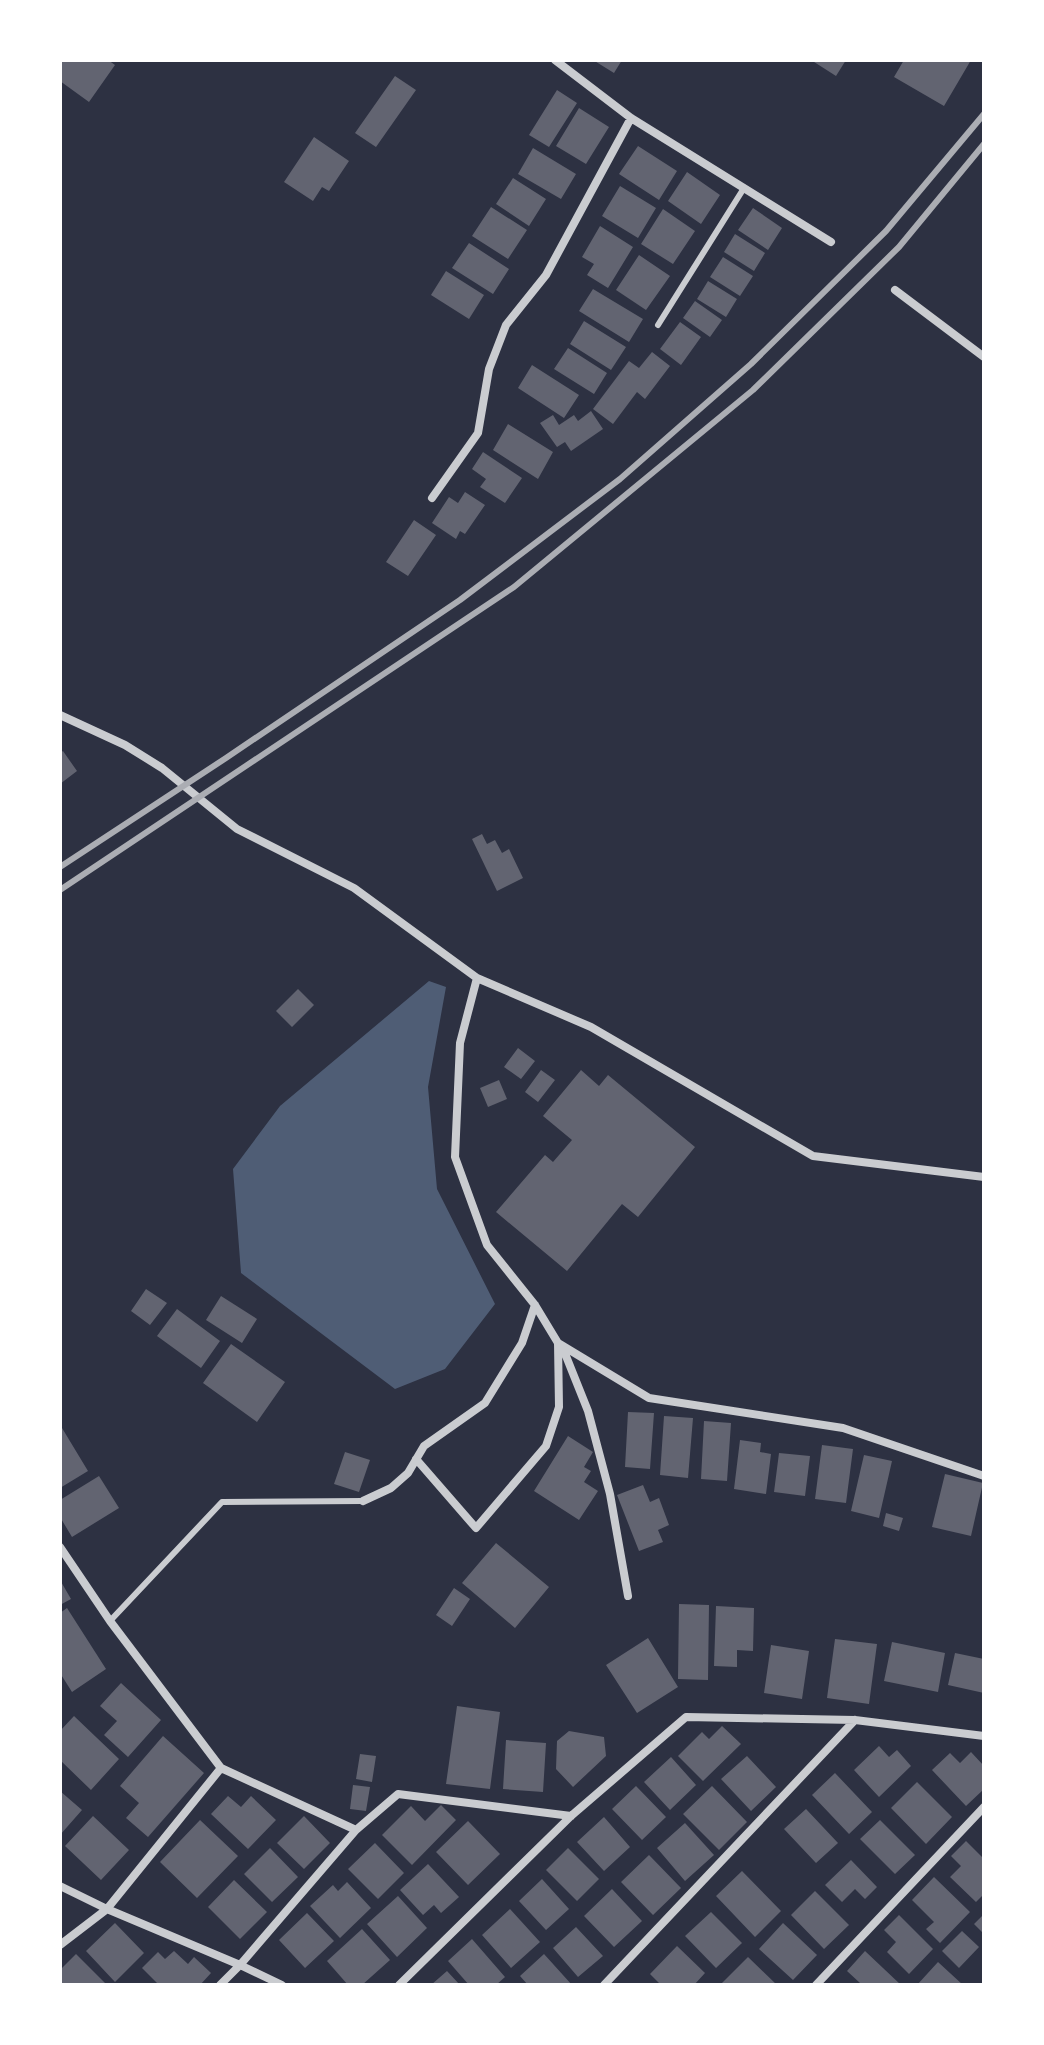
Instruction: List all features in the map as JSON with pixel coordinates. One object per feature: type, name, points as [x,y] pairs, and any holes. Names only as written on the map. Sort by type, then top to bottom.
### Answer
[{"type":"street","points":[[555,60],[566,63],[631,118],[831,242]]},
{"type":"street","points":[[432,498],[478,433],[489,369],[506,325],[546,275],[631,118]]},
{"type":"street","points":[[895,290],[984,357]]},
{"type":"street","points":[[60,715],[125,745],[162,768],[237,829],[354,888],[477,978],[591,1027],[813,1156],[984,1177]]},
{"type":"street","points":[[477,978],[460,1043],[455,1157],[487,1245],[535,1305],[560,1344],[588,1411],[610,1494],[628,1596]]},
{"type":"street","points":[[363,1501],[391,1488],[408,1473],[424,1446],[485,1403],[522,1343],[535,1305]]},
{"type":"street","points":[[416,1459],[476,1528],[546,1446],[559,1407],[560,1344]]},
{"type":"street","points":[[560,1344],[649,1398],[843,1428],[984,1476]]},
{"type":"street","points":[[60,1547],[110,1621],[221,1768],[356,1830]]},
{"type":"street","points":[[399,1985],[571,1816],[686,1717],[855,1720],[984,1736]]},
{"type":"street","points":[[604,1985],[855,1720]]},
{"type":"street","points":[[60,1945],[107,1909],[221,1768]]},
{"type":"street","points":[[220,1985],[356,1830],[398,1794],[571,1816]]},
{"type":"street","points":[[816,1985],[984,1807]]},
{"type":"street","points":[[60,1886],[282,1985]]},
{"type":"lane","points":[[658,325],[744,188]]},
{"type":"lane","points":[[110,1621],[222,1502],[363,1501]]},
{"type":"water","points":[[429,981],[446,987],[428,1087],[437,1189],[495,1304],[445,1369],[395,1389],[241,1273],[233,1169],[280,1106]]},
{"type":"building","points":[[60,60],[108,60],[115,65],[89,102],[60,81]]},
{"type":"building","points":[[593,60],[622,60],[614,73]]},
{"type":"building","points":[[811,60],[846,60],[836,76]]},
{"type":"building","points":[[904,60],[971,60],[944,106],[894,77]]},
{"type":"building","points":[[395,76],[416,90],[376,147],[355,133]]},
{"type":"building","points":[[557,90],[577,103],[549,147],[529,135]]},
{"type":"building","points":[[579,108],[609,127],[586,164],[556,146]]},
{"type":"building","points":[[314,137],[349,161],[329,191],[322,187],[313,201],[284,182]]},
{"type":"building","points":[[638,146],[677,171],[659,200],[619,174]]},
{"type":"building","points":[[533,148],[576,174],[561,199],[518,174]]},
{"type":"building","points":[[687,172],[720,195],[701,224],[668,201]]},
{"type":"building","points":[[513,178],[546,199],[529,226],[496,204]]},
{"type":"building","points":[[620,186],[656,208],[638,238],[602,216]]},
{"type":"building","points":[[491,207],[527,230],[508,259],[472,236]]},
{"type":"building","points":[[753,208],[782,228],[768,250],[738,230]]},
{"type":"building","points":[[663,209],[695,231],[673,264],[641,244]]},
{"type":"building","points":[[600,226],[633,247],[608,288],[587,275],[594,264],[582,257]]},
{"type":"building","points":[[735,234],[765,253],[754,271],[724,252]]},
{"type":"building","points":[[469,243],[509,269],[493,294],[452,268]]},
{"type":"building","points":[[639,255],[670,276],[646,310],[616,290]]},
{"type":"building","points":[[723,257],[753,276],[740,296],[710,277]]},
{"type":"building","points":[[446,271],[484,295],[469,319],[431,295]]},
{"type":"building","points":[[708,281],[737,299],[726,317],[697,299]]},
{"type":"building","points":[[593,289],[643,319],[629,342],[579,311]]},
{"type":"building","points":[[695,301],[722,320],[710,337],[683,318]]},
{"type":"building","points":[[584,321],[626,347],[611,370],[570,344]]},
{"type":"building","points":[[680,322],[701,337],[681,365],[660,349]]},
{"type":"building","points":[[568,348],[607,373],[594,394],[554,369]]},
{"type":"building","points":[[652,352],[670,366],[645,399],[637,392],[613,424],[593,409],[629,361],[639,368]]},
{"type":"building","points":[[532,365],[579,395],[564,418],[518,388]]},
{"type":"building","points":[[591,411],[603,429],[571,451],[565,442],[557,447],[540,423],[553,415],[559,425],[574,415],[578,421]]},
{"type":"building","points":[[508,424],[553,452],[538,479],[493,450]]},
{"type":"building","points":[[483,452],[522,478],[505,503],[480,487],[486,479],[472,469]]},
{"type":"building","points":[[465,492],[485,505],[465,534],[460,531],[456,539],[432,523],[449,497],[458,503]]},
{"type":"building","points":[[414,520],[436,535],[408,576],[386,562]]},
{"type":"building","points":[[63,751],[77,771],[60,784],[60,753]]},
{"type":"building","points":[[482,834],[487,844],[495,840],[502,853],[509,849],[523,878],[497,891],[472,839]]},
{"type":"building","points":[[298,989],[314,1005],[292,1027],[276,1011]]},
{"type":"building","points":[[518,1048],[535,1061],[521,1079],[504,1067]]},
{"type":"building","points":[[541,1070],[555,1080],[538,1102],[525,1092]]},
{"type":"building","points":[[581,1070],[599,1086],[608,1075],[695,1147],[638,1217],[622,1204],[567,1271],[496,1212],[545,1155],[553,1162],[572,1140],[543,1116]]},
{"type":"building","points":[[499,1080],[507,1099],[488,1107],[480,1088]]},
{"type":"building","points":[[146,1289],[167,1303],[150,1325],[131,1311]]},
{"type":"building","points":[[221,1296],[257,1319],[242,1343],[206,1320]]},
{"type":"building","points":[[177,1309],[220,1341],[201,1368],[157,1336]]},
{"type":"building","points":[[231,1344],[285,1382],[257,1422],[203,1383]]},
{"type":"building","points":[[628,1412],[654,1413],[650,1469],[625,1467]]},
{"type":"building","points":[[664,1416],[693,1418],[688,1478],[660,1475]]},
{"type":"building","points":[[704,1421],[731,1423],[727,1481],[701,1479]]},
{"type":"building","points":[[60,1429],[88,1471],[60,1488]]},
{"type":"building","points":[[568,1436],[593,1452],[584,1467],[591,1471],[584,1482],[598,1491],[579,1520],[534,1491]]},
{"type":"building","points":[[740,1440],[761,1443],[760,1452],[771,1454],[766,1494],[734,1489]]},
{"type":"building","points":[[822,1445],[853,1449],[846,1503],[815,1499]]},
{"type":"building","points":[[345,1452],[370,1460],[359,1492],[334,1484]]},
{"type":"building","points":[[779,1453],[810,1456],[805,1496],[774,1492]]},
{"type":"building","points":[[864,1455],[892,1461],[879,1518],[851,1511]]},
{"type":"building","points":[[945,1474],[983,1483],[971,1536],[932,1527]]},
{"type":"building","points":[[99,1476],[119,1508],[72,1537],[60,1517],[60,1500]]},
{"type":"building","points":[[643,1485],[650,1502],[659,1498],[669,1525],[658,1530],[663,1542],[639,1551],[617,1495]]},
{"type":"building","points":[[886,1513],[903,1518],[899,1531],[883,1526]]},
{"type":"building","points":[[496,1543],[549,1587],[515,1628],[462,1583]]},
{"type":"building","points":[[60,1580],[71,1599],[60,1605]]},
{"type":"building","points":[[454,1588],[470,1599],[452,1626],[436,1615]]},
{"type":"building","points":[[679,1604],[709,1605],[708,1680],[678,1679]]},
{"type":"building","points":[[716,1606],[754,1608],[753,1651],[737,1650],[737,1667],[714,1666]]},
{"type":"building","points":[[67,1608],[106,1669],[72,1692],[60,1673],[60,1613]]},
{"type":"building","points":[[648,1638],[678,1687],[637,1713],[606,1665]]},
{"type":"building","points":[[835,1639],[877,1644],[869,1704],[827,1698]]},
{"type":"building","points":[[892,1642],[945,1653],[938,1692],[884,1681]]},
{"type":"building","points":[[771,1645],[809,1651],[802,1699],[764,1693]]},
{"type":"building","points":[[955,1653],[984,1659],[984,1693],[948,1685]]},
{"type":"building","points":[[121,1683],[161,1720],[128,1757],[104,1735],[117,1721],[100,1706]]},
{"type":"building","points":[[457,1706],[500,1712],[490,1789],[446,1784]]},
{"type":"building","points":[[74,1716],[119,1759],[91,1790],[60,1760],[60,1731]]},
{"type":"building","points":[[722,1726],[741,1744],[703,1781],[678,1756],[702,1732],[709,1739]]},
{"type":"building","points":[[569,1731],[604,1737],[606,1756],[573,1787],[556,1769],[557,1741]]},
{"type":"building","points":[[163,1736],[204,1773],[148,1837],[126,1818],[139,1803],[120,1786]]},
{"type":"building","points":[[506,1740],[546,1743],[543,1792],[503,1789]]},
{"type":"building","points":[[879,1746],[889,1757],[897,1750],[911,1766],[879,1797],[854,1770]]},
{"type":"building","points":[[971,1752],[984,1766],[984,1789],[966,1806],[932,1770],[950,1753],[960,1763]]},
{"type":"building","points":[[360,1754],[376,1756],[372,1782],[356,1779]]},
{"type":"building","points":[[747,1756],[776,1787],[751,1811],[721,1779]]},
{"type":"building","points":[[671,1757],[696,1785],[670,1810],[644,1782]]},
{"type":"building","points":[[835,1773],[872,1812],[849,1834],[812,1795]]},
{"type":"building","points":[[917,1782],[952,1817],[926,1844],[891,1808]]},
{"type":"building","points":[[353,1785],[370,1787],[366,1811],[350,1809]]},
{"type":"building","points":[[636,1786],[666,1817],[642,1840],[612,1809]]},
{"type":"building","points":[[712,1786],[747,1822],[719,1850],[683,1814]]},
{"type":"building","points":[[60,1791],[82,1810],[60,1835]]},
{"type":"building","points":[[228,1796],[241,1807],[251,1796],[276,1820],[248,1849],[211,1814]]},
{"type":"building","points":[[441,1805],[456,1820],[412,1865],[382,1835],[411,1806],[425,1821]]},
{"type":"building","points":[[806,1809],[838,1843],[816,1863],[784,1829]]},
{"type":"building","points":[[93,1816],[129,1850],[101,1880],[65,1846]]},
{"type":"building","points":[[304,1816],[330,1843],[304,1869],[277,1843]]},
{"type":"building","points":[[604,1817],[630,1847],[604,1871],[577,1842]]},
{"type":"building","points":[[200,1820],[238,1856],[197,1898],[160,1862]]},
{"type":"building","points":[[880,1820],[915,1855],[895,1874],[860,1839]]},
{"type":"building","points":[[468,1821],[500,1854],[468,1885],[436,1852]]},
{"type":"building","points":[[685,1823],[714,1855],[685,1881],[657,1848]]},
{"type":"building","points":[[966,1841],[984,1859],[984,1894],[976,1902],[950,1877],[961,1866],[951,1856]]},
{"type":"building","points":[[375,1843],[404,1873],[378,1899],[348,1869]]},
{"type":"building","points":[[270,1848],[298,1877],[272,1902],[244,1874]]},
{"type":"building","points":[[568,1848],[599,1879],[577,1901],[546,1870]]},
{"type":"building","points":[[649,1855],[681,1888],[653,1915],[621,1882]]},
{"type":"building","points":[[851,1860],[877,1887],[865,1899],[855,1889],[842,1902],[825,1885]]},
{"type":"building","points":[[428,1864],[459,1897],[441,1913],[434,1905],[423,1915],[400,1890]]},
{"type":"building","points":[[742,1871],[781,1911],[755,1937],[716,1896]]},
{"type":"building","points":[[934,1877],[970,1912],[940,1943],[926,1929],[934,1922],[912,1900]]},
{"type":"building","points":[[542,1879],[569,1909],[546,1930],[519,1901]]},
{"type":"building","points":[[234,1880],[267,1912],[240,1939],[208,1907]]},
{"type":"building","points":[[347,1882],[371,1908],[340,1938],[310,1906],[333,1885],[338,1891]]},
{"type":"building","points":[[612,1889],[642,1921],[614,1947],[584,1916]]},
{"type":"building","points":[[815,1891],[849,1925],[824,1949],[791,1915]]},
{"type":"building","points":[[398,1896],[427,1928],[397,1957],[367,1924]]},
{"type":"building","points":[[510,1909],[540,1942],[511,1968],[482,1935]]},
{"type":"building","points":[[711,1912],[742,1943],[716,1968],[685,1936]]},
{"type":"building","points":[[307,1913],[334,1941],[305,1968],[279,1940]]},
{"type":"building","points":[[984,1914],[984,1934],[974,1924]]},
{"type":"building","points":[[899,1915],[933,1949],[909,1974],[887,1952],[896,1942],[884,1930]]},
{"type":"building","points":[[115,1923],[144,1953],[115,1982],[86,1951]]},
{"type":"building","points":[[783,1923],[817,1955],[793,1980],[759,1949]]},
{"type":"building","points":[[576,1927],[603,1956],[578,1977],[553,1948]]},
{"type":"building","points":[[362,1929],[390,1960],[362,1985],[348,1985],[327,1961]]},
{"type":"building","points":[[962,1931],[979,1947],[959,1968],[942,1951]]},
{"type":"building","points":[[472,1939],[505,1977],[496,1985],[469,1985],[448,1961]]},
{"type":"building","points":[[677,1946],[705,1973],[694,1985],[661,1985],[650,1974]]},
{"type":"building","points":[[174,1951],[188,1964],[194,1957],[211,1973],[200,1985],[159,1985],[142,1968],[158,1952],[165,1959]]},
{"type":"building","points":[[865,1951],[901,1985],[858,1985],[860,1983],[847,1971]]},
{"type":"building","points":[[76,1954],[107,1985],[64,1985],[60,1981],[60,1970]]},
{"type":"building","points":[[544,1954],[572,1985],[528,1985],[520,1976]]},
{"type":"building","points":[[748,1957],[777,1985],[720,1985]]},
{"type":"building","points":[[938,1962],[963,1985],[917,1985]]},
{"type":"building","points":[[447,1971],[460,1985],[431,1985]]},
{"type":"railway","points":[[60,867],[460,600],[620,479],[751,364],[886,231],[984,114]]},
{"type":"railway","points":[[60,890],[514,587],[753,390],[899,247],[984,144]]}]
